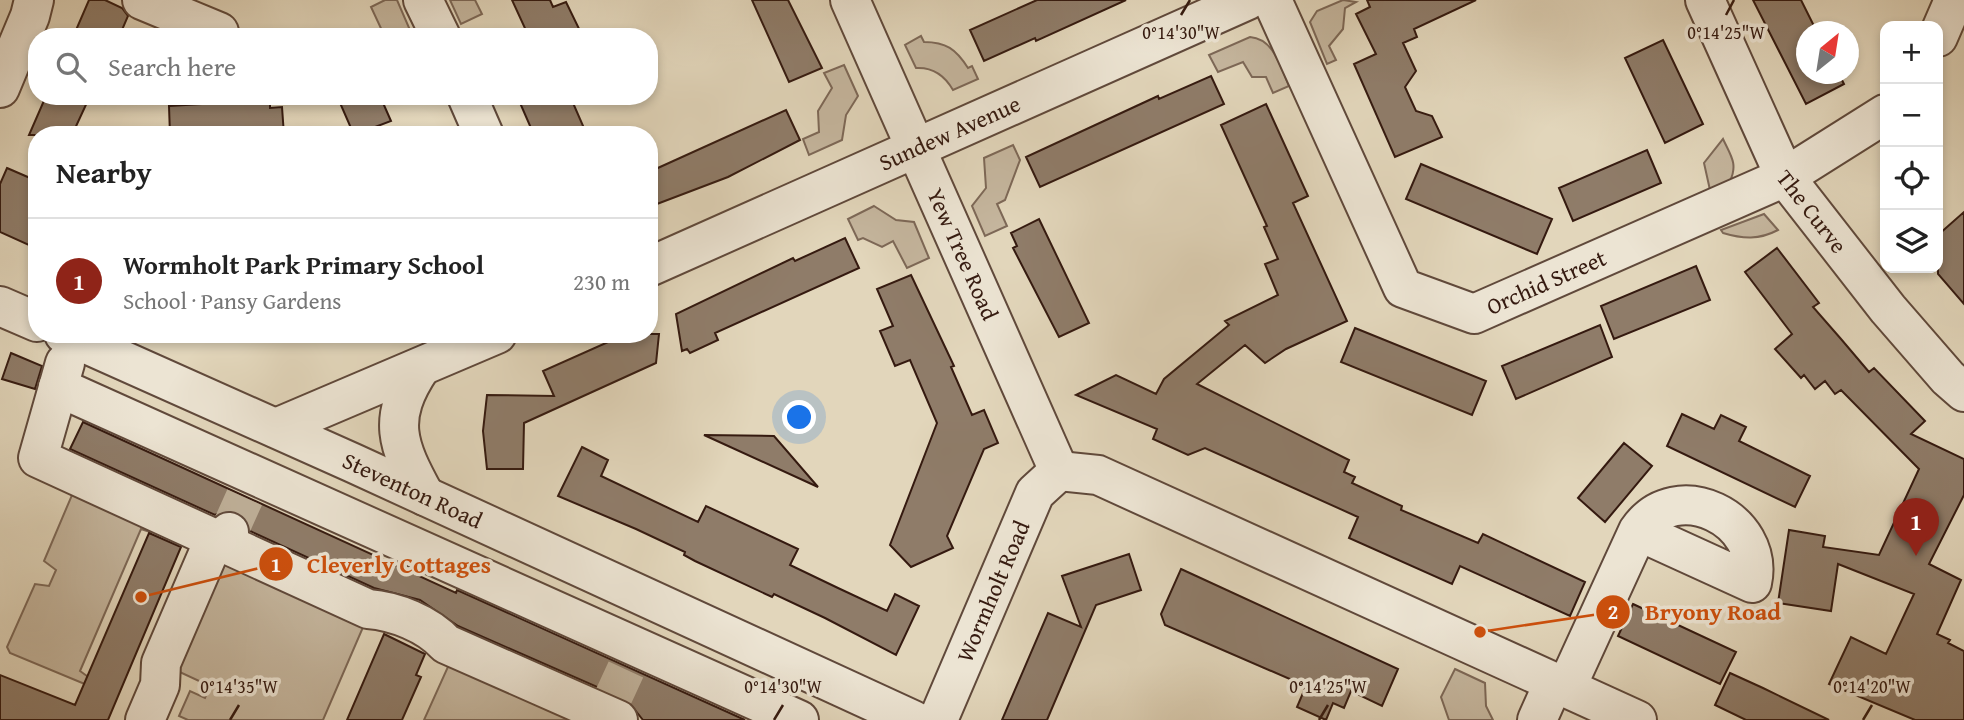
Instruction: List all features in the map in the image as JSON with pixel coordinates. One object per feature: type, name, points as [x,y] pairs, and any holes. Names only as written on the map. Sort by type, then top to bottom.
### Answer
[{"type":"street","points":[[0,88],[34,0]]},
{"type":"street","points":[[142,0],[209,28]]},
{"type":"street","points":[[424,0],[437,28]]},
{"type":"street","name":"Yew Tree Road","points":[[850,0],[1059,471]]},
{"type":"street","name":"Sundew Avenue","points":[[658,263],[1248,0]]},
{"type":"street","name":"Orchid Street","points":[[1272,0],[1403,288],[1475,314],[1785,177],[1880,117]]},
{"type":"street","name":"The Curve","points":[[1705,0],[1785,177],[1888,309],[1948,379],[1964,392]]},
{"type":"street","points":[[1943,25],[1954,0]]},
{"type":"street","points":[[471,105],[480,126]]},
{"type":"street","points":[[0,306],[28,318]]},
{"type":"street","points":[[67,343],[58,387],[38,458],[224,537],[368,609],[383,610],[435,632],[446,644],[609,715]]},
{"type":"street","name":"Steventon Road","points":[[84,343],[276,428],[913,720]]},
{"type":"street","points":[[251,483],[276,428],[476,343]]},
{"type":"street","points":[[421,367],[405,390],[398,413],[398,432],[409,466],[425,496]]},
{"type":"street","points":[[58,387],[251,483],[632,656],[799,720]]},
{"type":"street","points":[[1059,471],[1098,475],[1637,720]]},
{"type":"street","name":"Wormholt Road","points":[[938,720],[1035,493],[1059,471]]},
{"type":"street","points":[[1537,720],[1560,685],[1638,531]]},
{"type":"street","points":[[150,718],[160,685],[161,663],[211,547],[224,537]]},
{"type":"street","points":[[632,656],[656,603]]},
{"type":"shaded area","points":[[385,0],[397,0],[409,28],[381,28],[371,7]]},
{"type":"shaded area","points":[[450,0],[475,0],[482,14],[461,24]]},
{"type":"shaded area","points":[[1343,0],[1356,2],[1345,8],[1343,29],[1329,46],[1336,60],[1327,64],[1310,22],[1317,11]]},
{"type":"shaded area","points":[[921,36],[924,42],[938,43],[955,51],[968,68],[972,66],[978,79],[953,90],[938,73],[916,68],[905,45]]},
{"type":"shaded area","points":[[1250,37],[1271,48],[1289,86],[1273,93],[1266,77],[1252,77],[1243,62],[1218,72],[1209,55]]},
{"type":"shaded area","points":[[844,65],[858,96],[846,115],[842,140],[809,155],[803,139],[819,132],[818,111],[832,88],[824,73]]},
{"type":"shaded area","points":[[1723,139],[1732,160],[1732,175],[1730,181],[1710,190],[1704,163]]},
{"type":"shaded area","points":[[1013,145],[1020,160],[1005,200],[997,204],[1007,226],[985,236],[972,206],[986,188],[984,158]]},
{"type":"shaded area","points":[[874,206],[896,220],[914,222],[929,258],[907,268],[893,241],[882,247],[863,238],[858,240],[848,219]]},
{"type":"shaded area","points":[[1764,214],[1778,230],[1751,238],[1730,235],[1721,230]]},
{"type":"shaded area","points":[[77,491],[154,521],[150,532],[141,529],[80,671],[116,697],[10,653],[7,647],[35,584],[49,586],[56,570],[44,561],[72,495]]},
{"type":"shaded area","points":[[221,554],[367,618],[323,720],[188,720],[179,716],[190,691],[205,698],[210,686],[171,668]]},
{"type":"shaded area","points":[[451,660],[587,720],[424,720]]},
{"type":"shaded area","points":[[1455,669],[1485,683],[1486,706],[1493,720],[1449,720],[1441,697]]},
{"type":"building","points":[[89,0],[105,0],[122,8],[128,16],[123,28],[77,28]]},
{"type":"building","points":[[512,0],[550,0],[553,7],[566,2],[579,28],[525,28]]},
{"type":"building","points":[[752,0],[788,0],[822,68],[789,82]]},
{"type":"building","points":[[1037,0],[1126,0],[1036,41],[1035,38],[984,61],[970,30]]},
{"type":"building","points":[[1367,0],[1476,0],[1414,29],[1417,37],[1403,43],[1416,71],[1405,87],[1416,111],[1432,116],[1442,137],[1395,157],[1354,64],[1376,54],[1356,14],[1370,7]]},
{"type":"building","points":[[1753,0],[1801,0],[1812,21],[1796,21],[1796,84],[1844,84],[1806,104]]},
{"type":"building","points":[[1663,40],[1703,124],[1665,143],[1625,58]]},
{"type":"building","points":[[1211,76],[1224,104],[1040,187],[1026,157],[1158,96],[1159,99]]},
{"type":"building","points":[[1266,104],[1308,196],[1293,203],[1347,321],[1286,349],[1265,363],[1245,345],[1197,384],[1349,460],[1344,472],[1355,477],[1352,483],[1402,506],[1401,510],[1478,543],[1483,534],[1585,582],[1570,616],[1460,566],[1452,584],[1349,538],[1358,517],[1205,448],[1188,455],[1153,439],[1157,429],[1076,395],[1116,375],[1156,394],[1164,379],[1229,325],[1225,321],[1278,295],[1265,264],[1278,259],[1264,227],[1267,226],[1221,125]]},
{"type":"building","points":[[42,105],[86,105],[76,126],[33,126]]},
{"type":"building","points":[[341,105],[384,105],[391,121],[378,126],[350,126]]},
{"type":"building","points":[[521,105],[574,105],[583,126],[530,126]]},
{"type":"building","points":[[169,106],[282,107],[283,126],[170,126]]},
{"type":"building","points":[[786,110],[800,140],[728,177],[658,204],[658,168]]},
{"type":"building","points":[[1647,150],[1661,183],[1573,221],[1559,188]]},
{"type":"building","points":[[1421,164],[1552,219],[1537,254],[1406,199]]},
{"type":"building","points":[[7,168],[28,177],[28,245],[0,232],[0,184]]},
{"type":"building","points":[[1964,212],[1964,304],[1938,274],[1943,273],[1943,231]]},
{"type":"building","points":[[1039,219],[1089,323],[1059,337],[1013,248],[1017,246],[1011,233]]},
{"type":"building","points":[[845,238],[859,268],[715,333],[718,340],[690,353],[687,349],[682,351],[676,314],[793,258],[795,261]]},
{"type":"building","points":[[1777,248],[1819,303],[1813,307],[1869,372],[1874,368],[1925,421],[1911,434],[1964,459],[1964,495],[1929,564],[1961,580],[1937,634],[1964,651],[1964,720],[1915,720],[1829,684],[1851,637],[1886,654],[1914,594],[1838,564],[1831,611],[1778,603],[1789,530],[1825,536],[1823,547],[1879,555],[1919,469],[1841,390],[1835,394],[1825,381],[1815,389],[1804,375],[1801,378],[1775,349],[1792,334],[1745,272]]},
{"type":"building","points":[[1696,266],[1710,300],[1614,339],[1601,306]]},
{"type":"building","points":[[911,275],[954,366],[951,367],[972,415],[984,410],[998,443],[984,449],[947,536],[953,548],[911,567],[890,545],[937,423],[910,360],[895,366],[880,331],[893,326],[877,289]]},
{"type":"building","points":[[1600,325],[1612,357],[1516,399],[1502,366]]},
{"type":"building","points":[[1355,328],[1486,381],[1472,415],[1341,362]]},
{"type":"building","points":[[659,334],[656,363],[524,423],[523,469],[487,469],[483,431],[487,395],[554,396],[543,371],[606,343],[658,343]]},
{"type":"building","points":[[11,353],[42,366],[35,389],[2,379]]},
{"type":"building","points":[[1682,414],[1714,429],[1721,415],[1746,427],[1739,441],[1810,476],[1795,507],[1667,446]]},
{"type":"building","points":[[83,422],[456,593],[457,590],[745,720],[643,720],[627,700],[458,626],[420,600],[374,588],[250,531],[246,519],[237,512],[226,510],[215,515],[70,449]]},
{"type":"building","points":[[704,435],[774,436],[818,487]]},
{"type":"building","points":[[1624,443],[1652,466],[1605,522],[1578,498]]},
{"type":"building","points":[[582,447],[608,460],[601,476],[698,522],[706,506],[798,549],[790,565],[838,588],[887,611],[895,594],[919,606],[896,655],[774,594],[772,597],[695,561],[684,555],[685,552],[558,496]]},
{"type":"building","points":[[149,533],[181,547],[108,720],[0,720],[0,675],[75,705]]},
{"type":"building","points":[[1129,554],[1141,590],[1096,605],[1047,720],[1002,720],[1048,613],[1081,627],[1062,576]]},
{"type":"building","points":[[1181,569],[1398,669],[1382,706],[1351,691],[1344,708],[1333,703],[1326,720],[1297,707],[1306,686],[1165,625],[1161,614]]},
{"type":"building","points":[[1633,604],[1736,652],[1720,684],[1618,636]]},
{"type":"building","points":[[384,634],[425,654],[416,675],[421,677],[402,720],[347,720]]},
{"type":"building","points":[[1730,673],[1829,720],[1746,720],[1715,705]]},
{"type":"tunnel","points":[[229,532],[247,492]]},
{"type":"tunnel","points":[[610,704],[628,665]]},
{"type":"place","name":"Wormholt Park Primary School","points":[[1916,556]]},
{"type":"place","name":"Cleverly Cottages","points":[[141,597]]},
{"type":"place","name":"Bryony Road","points":[[1480,632]]}]
